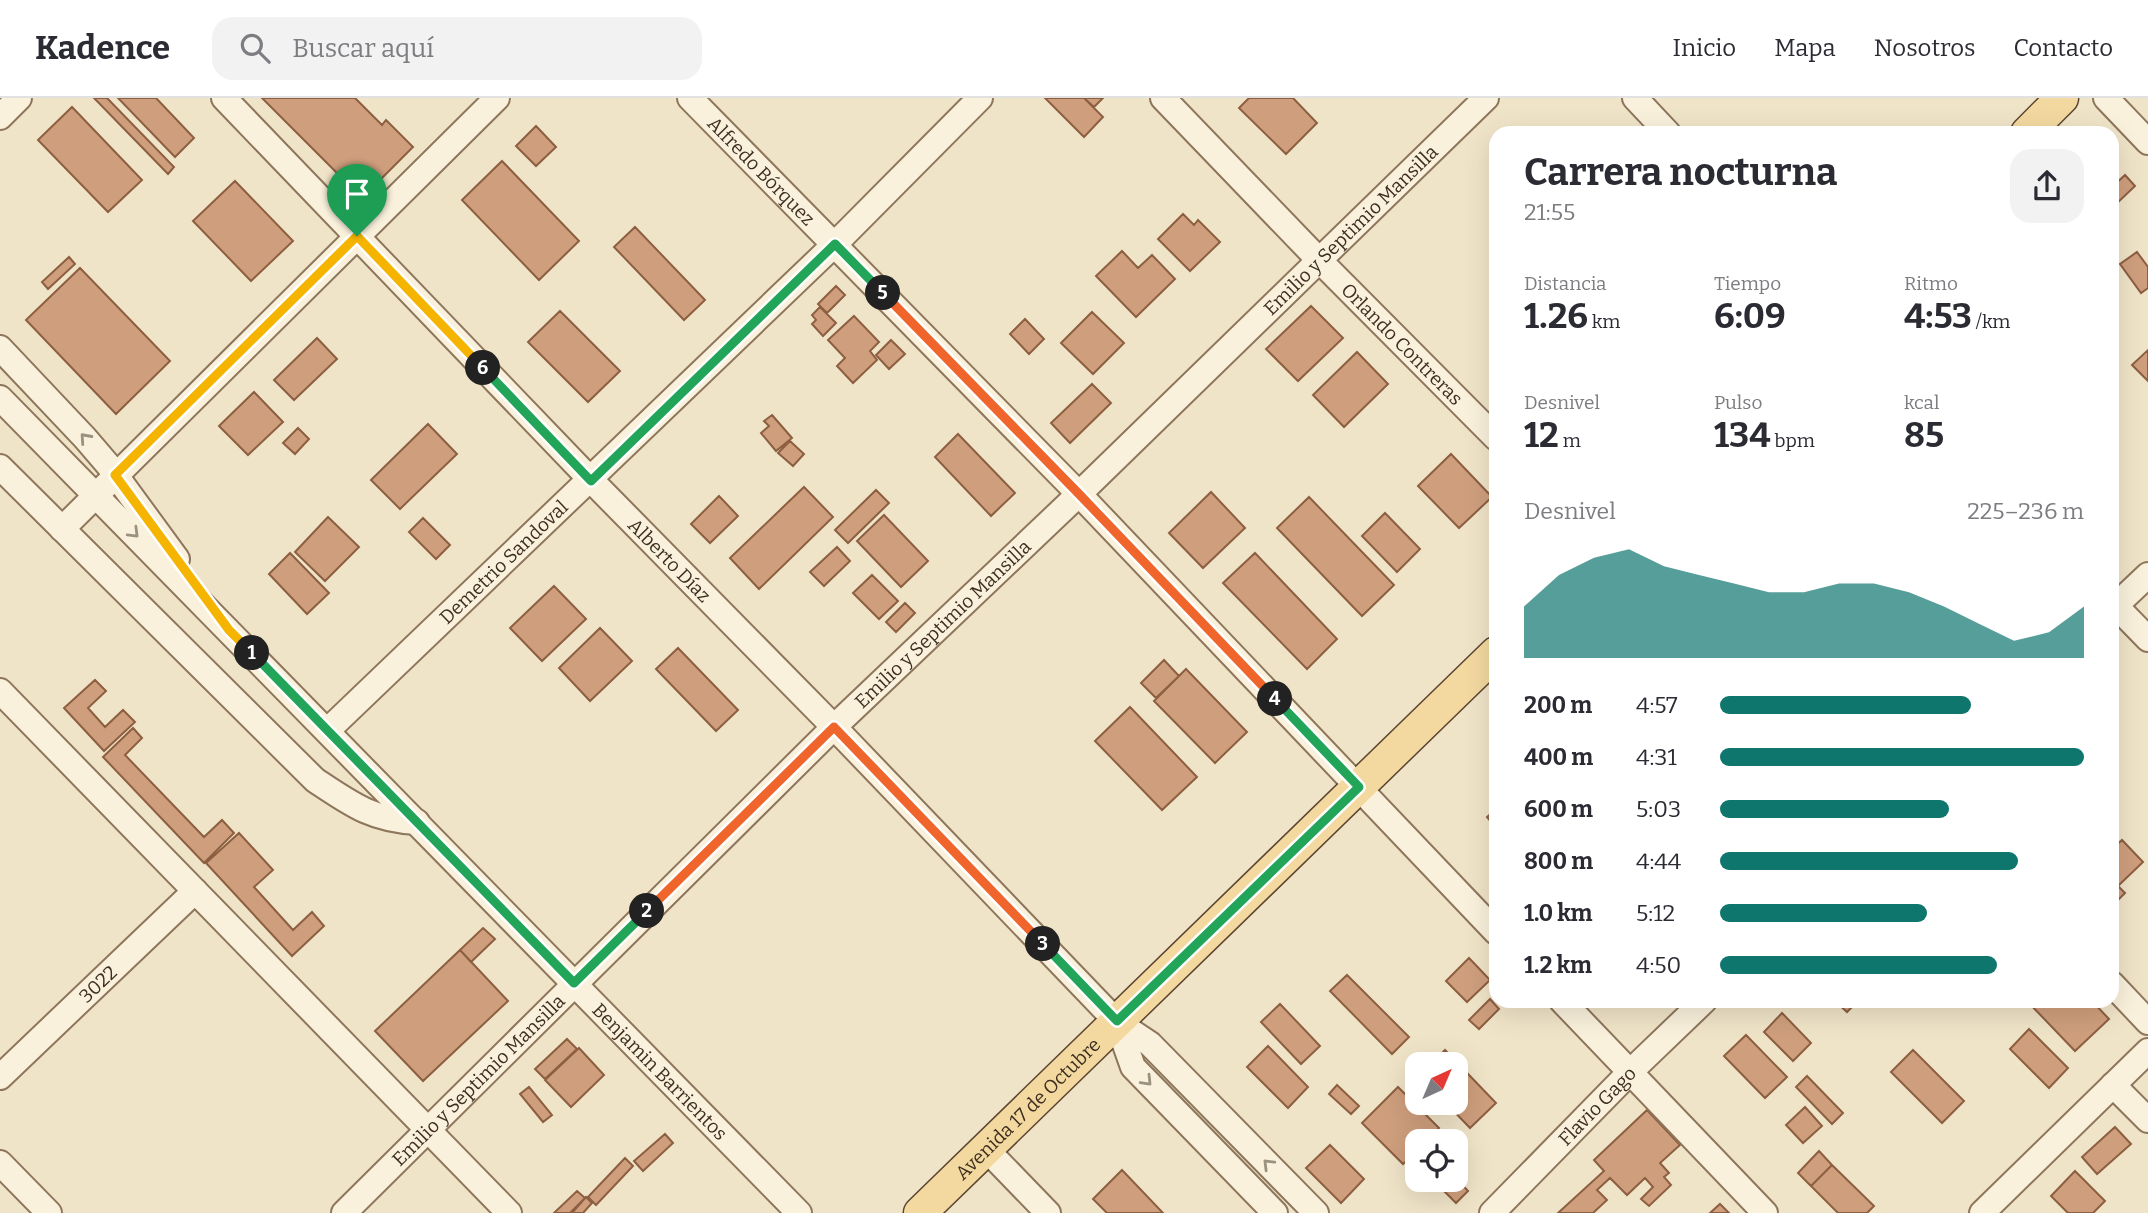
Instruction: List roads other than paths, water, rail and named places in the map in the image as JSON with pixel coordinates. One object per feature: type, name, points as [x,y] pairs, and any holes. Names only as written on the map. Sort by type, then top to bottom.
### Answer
[{"type":"main road","points":[[2034,126],[2062,98]]},
{"type":"main road","name":"Avenida 17 de Octubre","points":[[920,1213],[1489,660]]},
{"type":"street","points":[[0,117],[19,98]]},
{"type":"street","name":"Alberto Díaz","points":[[224,98],[591,481],[834,727],[1117,1021]]},
{"type":"street","points":[[62,529],[497,98]]},
{"type":"street","name":"Alfredo Bórquez","points":[[690,98],[1079,494],[1489,925]]},
{"type":"street","name":"Demetrio Sandoval","points":[[328,730],[591,481],[981,98]]},
{"type":"street","name":"Orlando Contreras","points":[[1163,98],[1489,431]]},
{"type":"street","name":"Emilio y Septimio Mansilla","points":[[344,1213],[834,727],[1079,494],[1486,98]]},
{"type":"street","points":[[1635,98],[1661,126]]},
{"type":"street","points":[[2118,102],[2148,142]]},
{"type":"street","name":"Benjamin Barrientos","points":[[0,348],[85,438],[229,630]]},
{"type":"street","name":"Benjamin Barrientos","points":[[0,398],[799,1213]]},
{"type":"street","points":[[0,467],[315,780],[358,809],[392,821],[417,822]]},
{"type":"street","points":[[2119,601],[2148,575]]},
{"type":"street","points":[[2119,612],[2148,639]]},
{"type":"street","points":[[0,691],[509,1213]]},
{"type":"street","name":"3022","points":[[0,1077],[195,891]]},
{"type":"street","points":[[2119,991],[2148,1022]]},
{"type":"street","points":[[1569,1008],[1765,1213]]},
{"type":"street","name":"Flavio Gago","points":[[1492,1213],[1697,1008]]},
{"type":"street","points":[[1117,1021],[1133,1067],[1275,1213]]},
{"type":"street","points":[[1117,1021],[1150,1044],[1316,1213]]},
{"type":"street","points":[[1982,1213],[2148,1051]]},
{"type":"street","points":[[2113,1085],[2148,1120]]},
{"type":"street","points":[[986,1149],[1048,1213]]},
{"type":"street","points":[[0,1163],[48,1213]]}]
